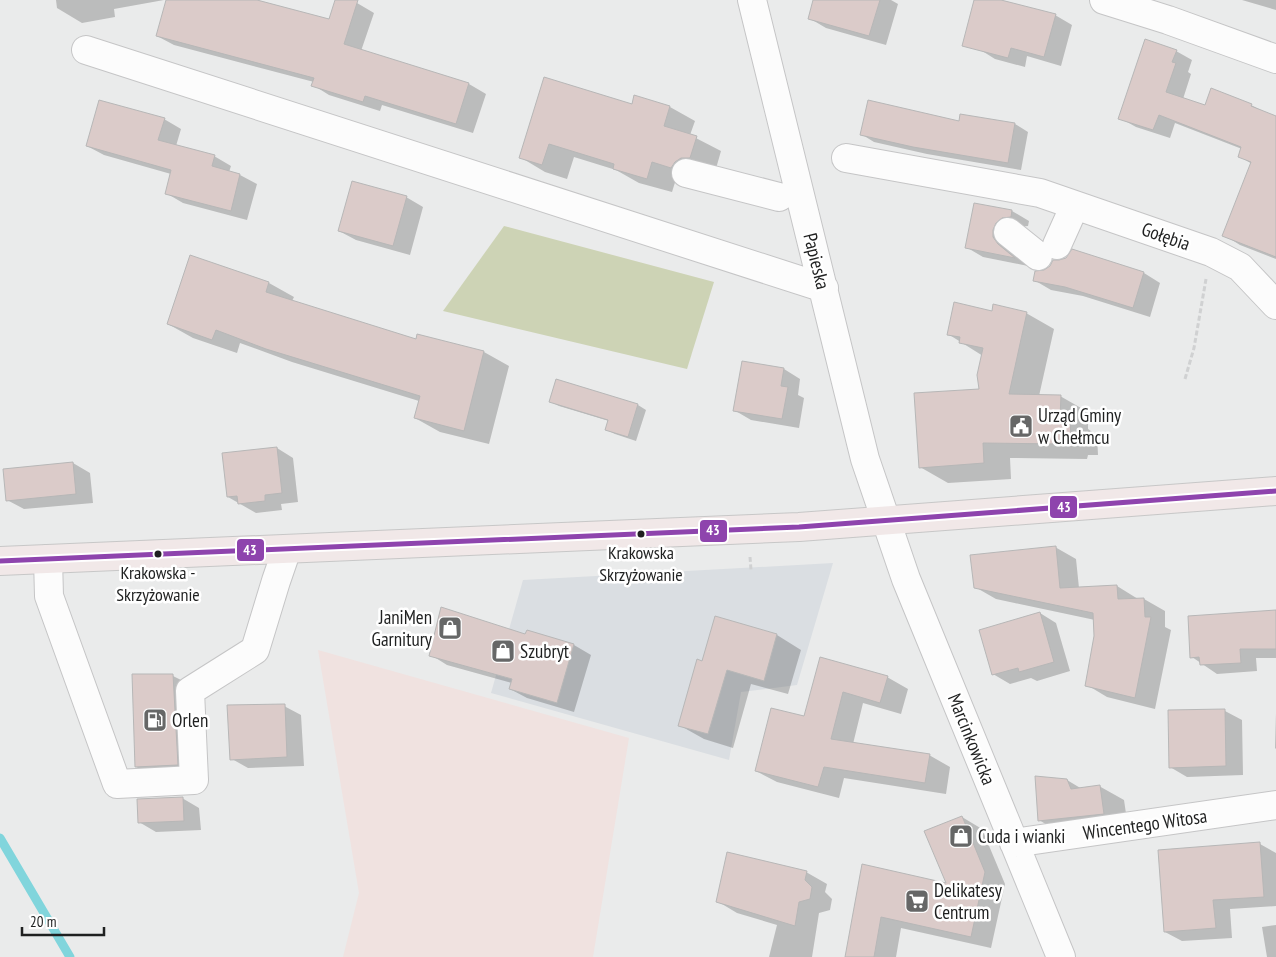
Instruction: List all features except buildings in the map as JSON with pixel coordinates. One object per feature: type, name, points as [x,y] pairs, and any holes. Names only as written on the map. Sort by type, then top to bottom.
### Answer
[{"type":"main road","points":[[0,562],[799,527],[1276,491]]},
{"type":"street","name":"Papieska","points":[[752,0],[865,458],[886,520]]},
{"type":"street","points":[[1104,0],[1168,20],[1276,59]]},
{"type":"street","points":[[86,50],[824,288]]},
{"type":"street","name":"Gołębia","points":[[846,158],[1040,193],[1076,205],[1211,252],[1240,267],[1276,305]]},
{"type":"street","points":[[686,173],[779,197]]},
{"type":"street","points":[[1008,232],[1048,251],[1076,205]]},
{"type":"street","name":"Marcinkowicka","points":[[886,520],[906,579],[1061,957]]},
{"type":"street","points":[[48,559],[49,596],[117,784],[194,780],[190,692],[255,650],[276,580],[288,549]]},
{"type":"street","name":"Wincentego Witosa","points":[[1014,843],[1276,805]]},
{"type":"path","points":[[1185,379],[1194,348],[1211,252]]},
{"type":"path","points":[[750,551],[751,570]]},
{"type":"shaded area","points":[[833,563],[797,685],[741,692],[729,760],[491,693],[523,580]]},
{"type":"shaded area","points":[[318,650],[629,738],[593,957],[343,957],[359,893]]},
{"type":"green space","points":[[504,226],[714,282],[687,369],[443,311]]},
{"type":"waterway","points":[[0,838],[70,957]]},
{"type":"transit line","name":"43","points":[[0,561],[799,527],[1276,491]]},
{"type":"place","name":"Urząd Gminy w Chełmcu","points":[[1021,426]]},
{"type":"place","name":"Krakowska Skrzyżowanie","points":[[641,534]]},
{"type":"place","name":"Krakowska - Skrzyżowanie","points":[[158,554]]},
{"type":"place","name":"JaniMen Garnitury","points":[[450,628]]},
{"type":"place","name":"Szubryt","points":[[503,651]]},
{"type":"place","name":"Orlen","points":[[155,720]]},
{"type":"place","name":"Cuda i wianki","points":[[961,836]]},
{"type":"place","name":"Delikatesy Centrum","points":[[917,901]]}]
